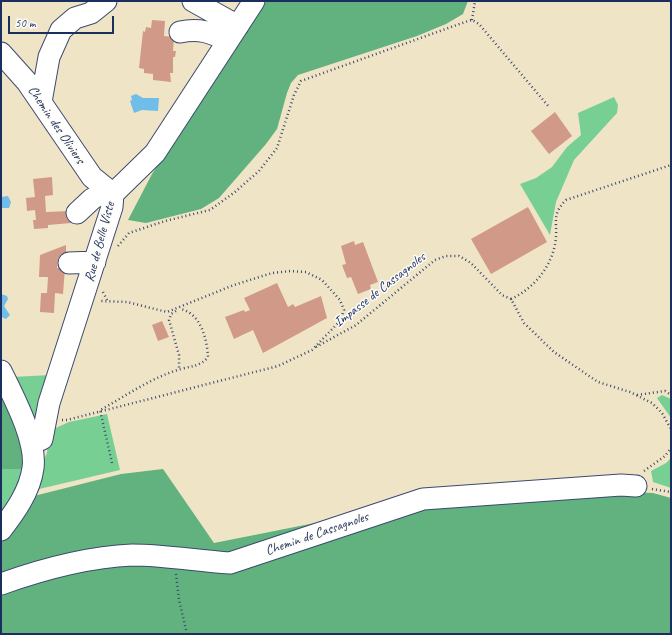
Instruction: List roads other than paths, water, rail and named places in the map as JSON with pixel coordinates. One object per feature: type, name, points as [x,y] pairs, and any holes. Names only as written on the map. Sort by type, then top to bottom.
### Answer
[{"type":"street","points":[[41,102],[49,57],[62,30],[75,18],[92,13],[106,1]]},
{"type":"street","points":[[194,1],[233,34]]},
{"type":"street","name":"Rue de Belle Viste","points":[[31,444],[42,439],[54,388],[94,294],[95,262],[112,207],[110,192],[155,153],[254,1]]},
{"type":"street","points":[[180,32],[194,29],[206,32],[233,34]]},
{"type":"street","points":[[5,57],[26,70],[38,66],[49,57]]},
{"type":"street","name":"Chemin des Oliviers","points":[[5,57],[27,82],[92,177],[110,192]]},
{"type":"street","points":[[77,213],[92,199],[110,192]]},
{"type":"street","points":[[69,262],[95,262]]},
{"type":"street","points":[[1,371],[31,444],[34,468],[19,506],[1,530]]},
{"type":"street","name":"Chemin de Cassagnoles","points":[[1,584],[32,573],[85,560],[132,556],[190,558],[206,562],[230,563],[283,547],[343,525],[423,499],[620,485],[636,486]]},
{"type":"water","points":[[136,94],[143,98],[159,98],[158,111],[142,110],[134,113],[130,101],[132,100],[131,96]]},
{"type":"water","points":[[8,196],[11,202],[9,208],[1,208],[1,197]]},
{"type":"water","points":[[1,294],[7,296],[8,299],[4,306],[10,315],[6,319],[1,317]]}]
